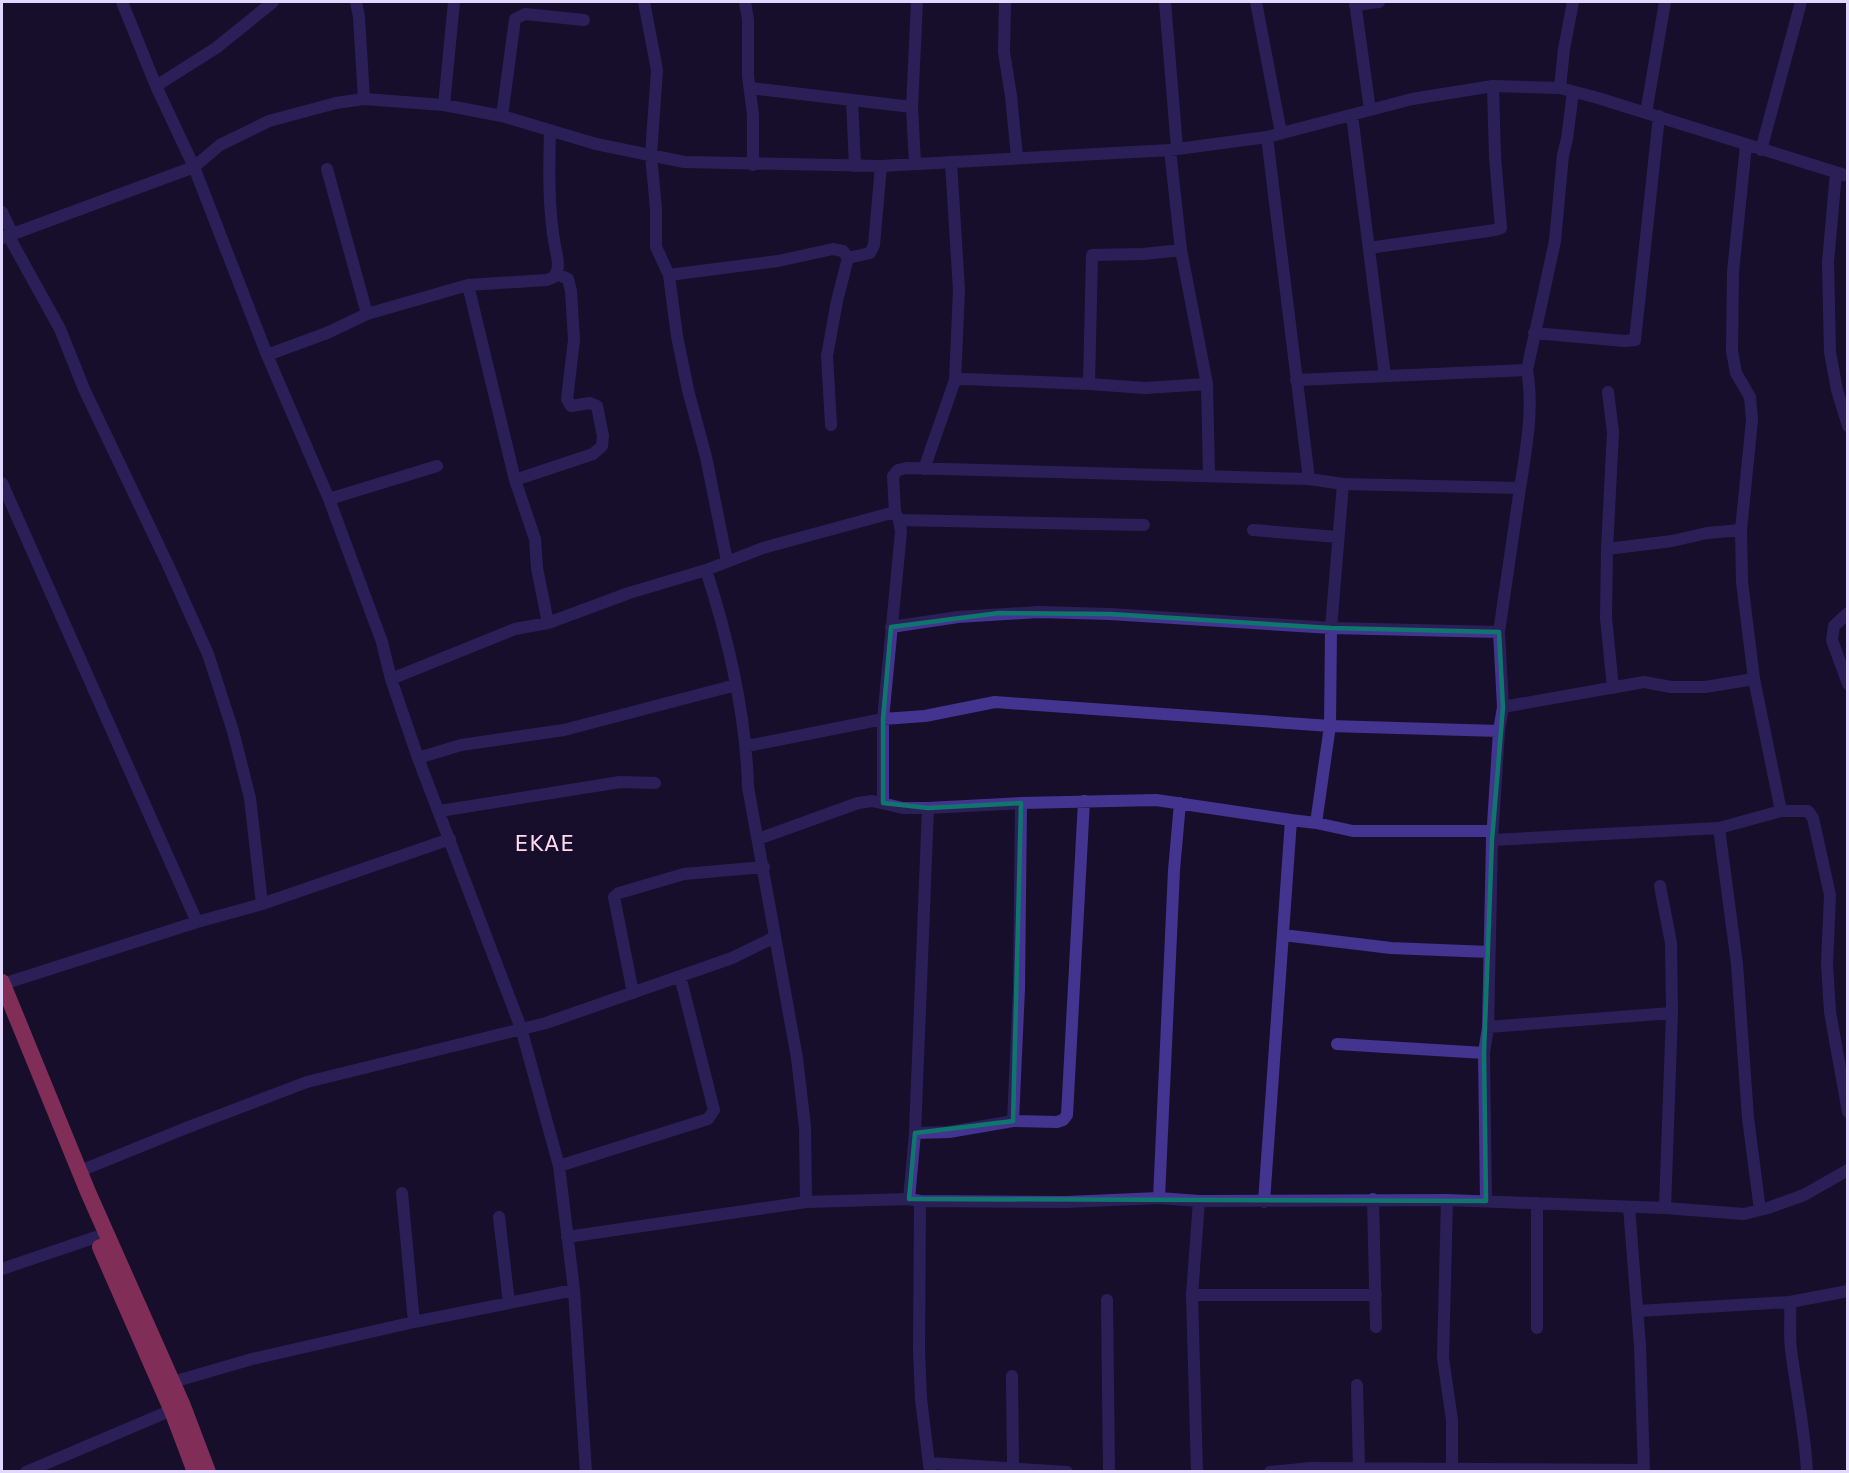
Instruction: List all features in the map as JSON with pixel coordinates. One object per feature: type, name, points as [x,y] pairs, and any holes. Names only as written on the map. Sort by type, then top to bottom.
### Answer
[{"type":"highway","points":[[2,983],[80,1171],[173,1382],[177,1408],[195,1472]]},
{"type":"highway","points":[[2,1011],[96,1237],[208,1472]]},
{"type":"street","points":[[122,2],[156,86],[194,167],[267,355],[329,499],[382,642],[391,679],[418,758],[521,1028],[560,1166],[574,1290],[586,1472]]},
{"type":"street","points":[[156,86],[216,48],[273,2]]},
{"type":"street","points":[[356,2],[364,99]]},
{"type":"street","points":[[444,105],[454,2]]},
{"type":"street","points":[[644,2],[657,70],[651,154],[656,209],[656,247],[669,275],[679,346],[706,457],[727,561]]},
{"type":"street","points":[[745,2],[753,115],[753,165]]},
{"type":"street","points":[[915,163],[912,106],[917,2]]},
{"type":"street","points":[[1005,2],[1004,51],[1017,157]]},
{"type":"street","points":[[1165,2],[1181,250],[1208,384],[1209,476]]},
{"type":"street","points":[[1256,2],[1281,133]]},
{"type":"street","points":[[1370,110],[1355,3],[1379,2]]},
{"type":"street","points":[[1560,88],[1573,2]]},
{"type":"street","points":[[1533,333],[1635,340],[1652,114],[1665,2]]},
{"type":"street","points":[[1761,150],[1801,2]]},
{"type":"street","points":[[502,116],[515,19],[525,14],[584,20]]},
{"type":"street","points":[[1369,248],[1501,228],[1495,157],[1493,86]]},
{"type":"street","points":[[7,236],[194,167],[220,145],[269,121],[336,103],[364,99],[444,105],[502,116],[596,144],[684,162],[881,166],[1173,149],[1267,137],[1412,99],[1493,86],[1560,88],[1652,114],[1842,175],[1828,262],[1830,352],[1837,390],[1848,426]]},
{"type":"street","points":[[750,88],[912,106]]},
{"type":"street","points":[[1486,1201],[1484,1053],[1488,1027],[1492,836],[1499,730],[1503,707],[1499,632],[1526,446],[1530,388],[1527,370],[1533,333],[1555,241],[1563,155],[1573,92]]},
{"type":"street","points":[[852,100],[855,166]]},
{"type":"street","points":[[1352,116],[1385,376]]},
{"type":"street","points":[[267,355],[327,333],[367,314],[468,285],[547,280],[554,277],[559,267],[554,243],[549,187],[549,130]]},
{"type":"street","points":[[1267,137],[1309,479]]},
{"type":"street","points":[[1746,145],[1733,272],[1732,351],[1736,373],[1750,397],[1752,420],[1741,530],[1742,582],[1754,679],[1782,811]]},
{"type":"street","points":[[924,469],[955,380],[959,290],[951,162]]},
{"type":"street","points":[[848,258],[870,253],[874,245],[881,166]]},
{"type":"street","points":[[327,169],[367,314]]},
{"type":"street","points":[[2,212],[7,236],[60,329],[84,389],[208,654],[233,731],[250,798],[262,904]]},
{"type":"street","points":[[669,275],[778,261],[833,249],[843,251],[848,258]]},
{"type":"street","points":[[1089,384],[1092,255],[1143,254],[1181,250]]},
{"type":"street","points":[[831,425],[827,356],[837,300],[848,258]]},
{"type":"street","points":[[514,480],[593,454],[602,446],[603,436],[597,406],[590,403],[571,406],[567,399],[574,340],[571,291],[568,279],[557,274]]},
{"type":"street","points":[[468,285],[514,480],[535,540],[537,568],[548,622]]},
{"type":"street","points":[[1296,380],[1527,370]]},
{"type":"street","points":[[955,380],[1145,388],[1208,384]]},
{"type":"street","points":[[1608,392],[1613,432],[1606,618],[1613,688]]},
{"type":"street","points":[[329,499],[437,466]]},
{"type":"street","points":[[883,803],[883,719],[901,532],[893,477],[897,470],[1209,476],[1309,479],[1343,484],[1520,488]]},
{"type":"street","points":[[2,483],[197,922]]},
{"type":"street","points":[[1316,823],[1330,726],[1331,628],[1343,484]]},
{"type":"street","points":[[391,679],[515,629],[548,622],[629,593],[706,570],[763,548],[897,516],[1144,525]]},
{"type":"street","points":[[1253,530],[1338,537]]},
{"type":"street","points":[[1607,549],[1672,541],[1707,533],[1741,530]]},
{"type":"street","points":[[706,570],[732,658],[747,746],[748,787],[797,1058],[805,1127],[806,1202]]},
{"type":"street","points":[[891,627],[999,613],[1039,612],[1110,614],[1331,628],[1499,632]]},
{"type":"street","points":[[1848,613],[1834,626],[1832,640],[1848,684]]},
{"type":"street","points":[[1503,707],[1644,682],[1671,687],[1705,687],[1754,679]]},
{"type":"street","points":[[418,758],[461,745],[564,730],[736,685]]},
{"type":"street","points":[[747,746],[883,719],[925,716],[995,702],[1330,726],[1499,730]]},
{"type":"street","points":[[440,811],[620,782],[655,783]]},
{"type":"street","points":[[758,839],[858,803],[872,801],[903,808],[928,808],[1156,800],[1316,823],[1353,831],[1492,836],[1719,828],[1782,811],[1808,811],[1813,818],[1830,895],[1827,964],[1830,1012],[1848,1112]]},
{"type":"street","points":[[915,1132],[949,1132],[1013,1121],[1057,1122],[1067,1115],[1084,801]]},
{"type":"street","points":[[1013,1121],[1021,803]]},
{"type":"street","points":[[1159,1198],[1174,870],[1180,803]]},
{"type":"street","points":[[928,808],[915,1132],[915,1200],[918,1350],[921,1399],[930,1467],[1013,1468],[1067,1472]]},
{"type":"street","points":[[1264,1202],[1291,820]]},
{"type":"street","points":[[1719,828],[1737,964],[1748,1118],[1760,1210]]},
{"type":"street","points":[[2,983],[262,904],[450,839]]},
{"type":"street","points":[[633,993],[614,897],[619,893],[684,874],[764,867]]},
{"type":"street","points":[[1660,886],[1671,943],[1672,1013],[1665,1208]]},
{"type":"street","points":[[1284,935],[1391,948],[1489,952]]},
{"type":"street","points":[[80,1171],[307,1082],[546,1023],[732,958],[775,937]]},
{"type":"street","points":[[560,1166],[712,1116],[714,1110],[680,976]]},
{"type":"street","points":[[1488,1027],[1672,1013]]},
{"type":"street","points":[[1337,1044],[1484,1053]]},
{"type":"street","points":[[567,1237],[806,1202],[983,1200],[1066,1202],[1159,1198],[1264,1202],[1373,1199],[1665,1208],[1744,1214],[1804,1195],[1848,1170]]},
{"type":"street","points":[[402,1193],[414,1322]]},
{"type":"street","points":[[1373,1199],[1377,1327]]},
{"type":"street","points":[[1447,1200],[1443,1358],[1452,1420],[1452,1470]]},
{"type":"street","points":[[1197,1472],[1191,1294],[1199,1201]]},
{"type":"street","points":[[1537,1203],[1537,1328]]},
{"type":"street","points":[[1270,1472],[1311,1468],[1644,1471],[1638,1311],[1629,1207]]},
{"type":"street","points":[[500,1217],[509,1303]]},
{"type":"street","points":[[2,1269],[96,1237]]},
{"type":"street","points":[[173,1382],[252,1359],[414,1322],[574,1290]]},
{"type":"street","points":[[1638,1311],[1790,1302],[1848,1291]]},
{"type":"street","points":[[1191,1294],[1377,1295]]},
{"type":"street","points":[[1107,1300],[1109,1472]]},
{"type":"street","points":[[1790,1302],[1791,1346],[1805,1438],[1807,1472]]},
{"type":"street","points":[[1012,1376],[1013,1468]]},
{"type":"street","points":[[1357,1385],[1359,1469]]},
{"type":"street","points":[[26,1472],[177,1408]]},
{"type":"highlighted area","points":[[999,613],[1110,614],[1331,628],[1499,632],[1503,707],[1492,840],[1484,1053],[1486,1201],[909,1199],[915,1133],[1013,1121],[1021,803],[928,808],[883,803],[883,719],[891,627]]},
{"type":"district","name":"EKAE","points":[[545,844]]}]
